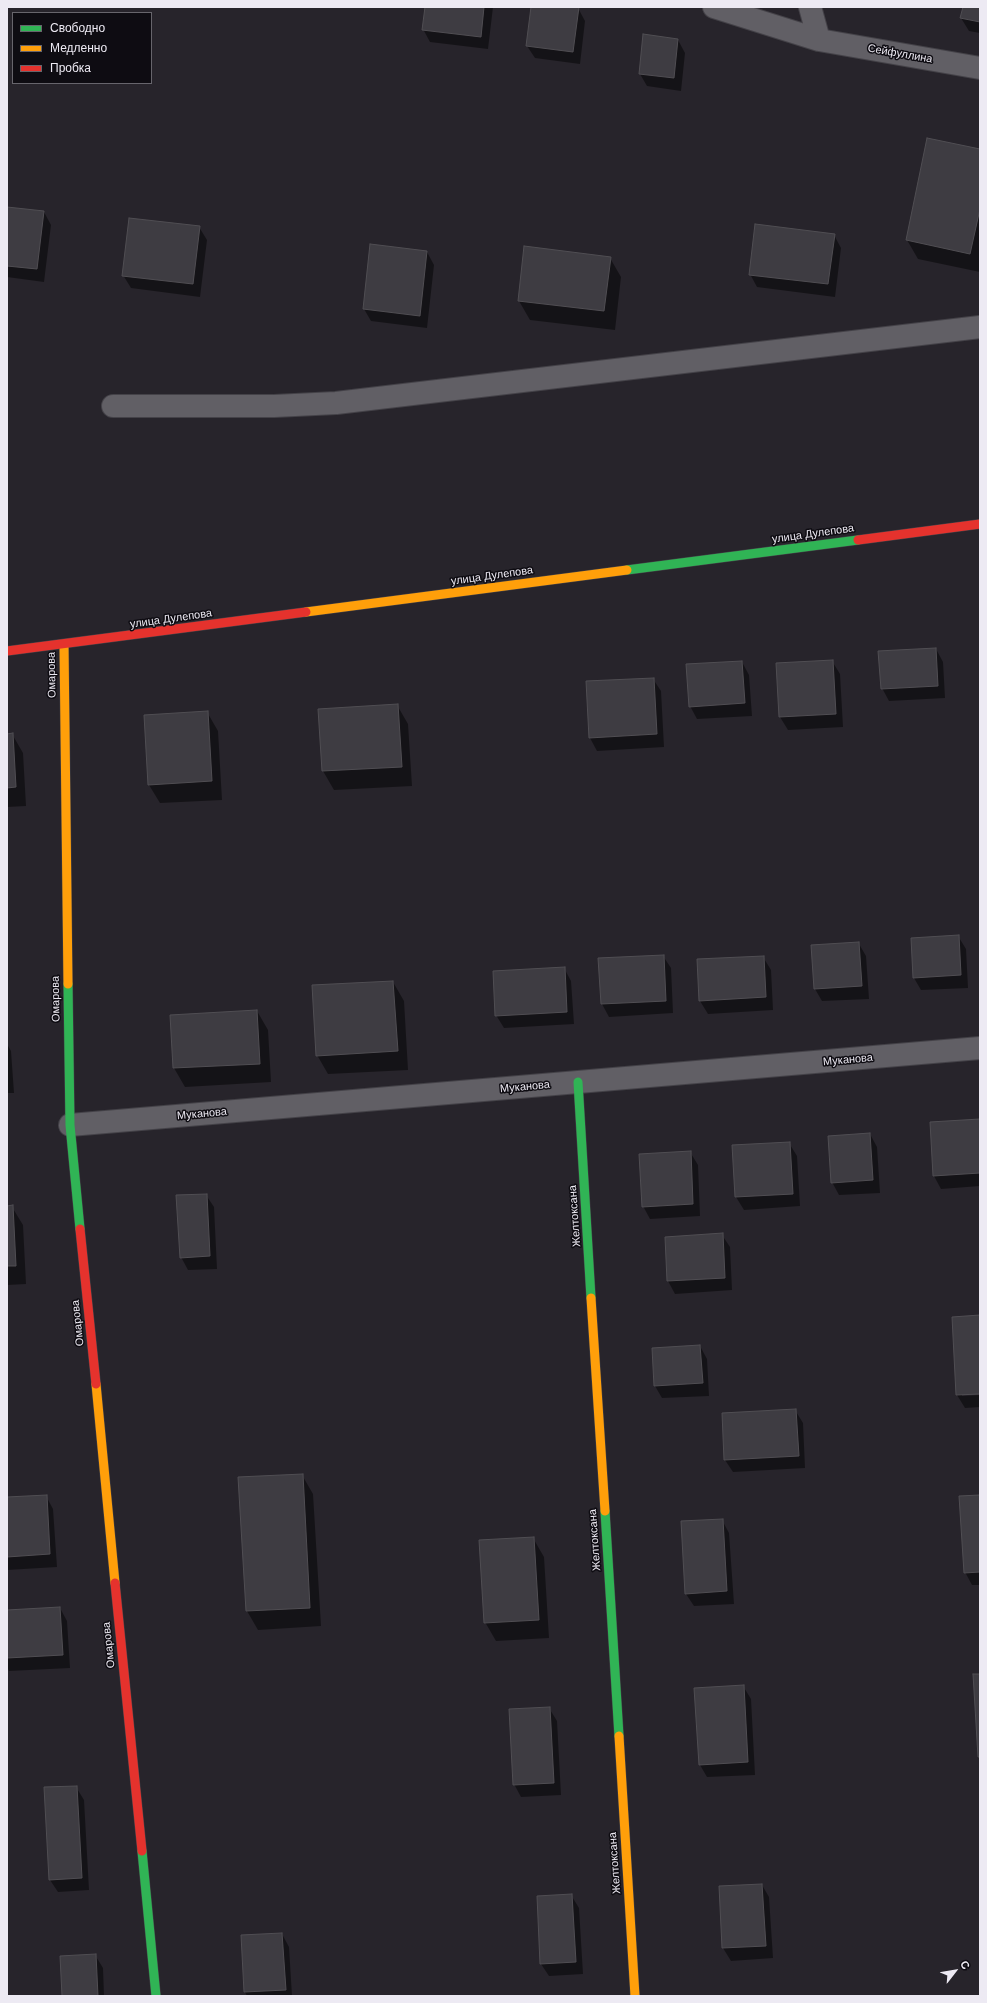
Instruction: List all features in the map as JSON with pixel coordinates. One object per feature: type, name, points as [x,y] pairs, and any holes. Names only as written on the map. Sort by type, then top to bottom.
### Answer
[{"type":"street","name":"Сейфуллина","points":[[714,7],[819,40],[980,68]]},
{"type":"street","points":[[810,7],[819,40]]},
{"type":"street","points":[[113,406],[274,406],[336,403],[980,327]]},
{"type":"street","name":"улица Дулепова","points":[[7,651],[64,645],[980,524]]},
{"type":"street","name":"Омарова","points":[[64,645],[70,1125],[156,1996]]},
{"type":"street","name":"Муканова","points":[[70,1125],[980,1048]]},
{"type":"street","name":"Желтоксана","points":[[578,1082],[635,1996]]},
{"type":"building","points":[[425,7],[484,7],[481,37],[422,30]]},
{"type":"building","points":[[531,7],[579,7],[573,52],[526,46]]},
{"type":"building","points":[[963,7],[980,7],[980,22],[960,18]]},
{"type":"building","points":[[643,34],[678,39],[674,78],[639,74]]},
{"type":"building","points":[[927,138],[980,149],[980,209],[970,254],[906,240]]},
{"type":"building","points":[[7,207],[44,211],[37,269],[7,266]]},
{"type":"building","points":[[129,218],[200,226],[193,284],[122,276]]},
{"type":"building","points":[[755,224],[835,234],[828,284],[749,275]]},
{"type":"building","points":[[370,244],[427,251],[420,316],[363,309]]},
{"type":"building","points":[[524,246],[611,257],[604,311],[518,301]]},
{"type":"building","points":[[936,648],[938,686],[881,689],[878,651]]},
{"type":"building","points":[[833,660],[836,714],[779,717],[776,663]]},
{"type":"building","points":[[742,661],[745,703],[689,707],[686,664]]},
{"type":"building","points":[[654,678],[657,734],[589,738],[586,681]]},
{"type":"building","points":[[398,704],[402,767],[322,771],[318,709]]},
{"type":"building","points":[[208,711],[212,781],[148,785],[144,715]]},
{"type":"building","points":[[13,733],[16,787],[7,788],[7,734]]},
{"type":"building","points":[[959,935],[961,975],[913,978],[911,938]]},
{"type":"building","points":[[859,942],[862,986],[814,989],[811,945]]},
{"type":"building","points":[[664,955],[666,1001],[601,1004],[598,958]]},
{"type":"building","points":[[764,956],[766,997],[699,1001],[697,959]]},
{"type":"building","points":[[565,967],[567,1012],[495,1016],[493,971]]},
{"type":"building","points":[[393,981],[398,1051],[316,1056],[312,985]]},
{"type":"building","points":[[257,1010],[260,1064],[173,1068],[170,1015]]},
{"type":"building","points":[[980,1119],[980,1173],[933,1176],[930,1122]]},
{"type":"building","points":[[870,1133],[873,1180],[831,1183],[828,1136]]},
{"type":"building","points":[[790,1142],[793,1194],[735,1197],[732,1145]]},
{"type":"building","points":[[691,1151],[693,1204],[642,1207],[639,1154]]},
{"type":"building","points":[[207,1194],[210,1256],[180,1258],[176,1195]]},
{"type":"building","points":[[13,1205],[16,1266],[7,1266],[7,1206]]},
{"type":"building","points":[[723,1233],[725,1278],[667,1281],[665,1237]]},
{"type":"building","points":[[980,1315],[980,1394],[956,1395],[952,1317]]},
{"type":"building","points":[[700,1345],[703,1383],[654,1386],[652,1348]]},
{"type":"building","points":[[796,1409],[799,1456],[724,1460],[722,1413]]},
{"type":"building","points":[[303,1474],[310,1608],[246,1611],[238,1477]]},
{"type":"building","points":[[47,1495],[50,1554],[7,1557],[7,1497]]},
{"type":"building","points":[[980,1495],[980,1572],[964,1573],[959,1496]]},
{"type":"building","points":[[723,1519],[727,1591],[685,1594],[681,1521]]},
{"type":"building","points":[[534,1537],[539,1620],[484,1623],[479,1540]]},
{"type":"building","points":[[60,1607],[63,1655],[7,1658],[7,1610]]},
{"type":"building","points":[[973,1674],[980,1674],[980,1757],[978,1757]]},
{"type":"building","points":[[744,1685],[748,1762],[699,1765],[694,1688]]},
{"type":"building","points":[[550,1707],[554,1783],[513,1785],[509,1709]]},
{"type":"building","points":[[77,1786],[82,1878],[49,1880],[44,1787]]},
{"type":"building","points":[[762,1884],[766,1946],[722,1948],[719,1886]]},
{"type":"building","points":[[572,1894],[576,1962],[540,1964],[537,1896]]},
{"type":"building","points":[[282,1933],[286,1990],[244,1992],[241,1935]]},
{"type":"building","points":[[96,1954],[98,1996],[62,1996],[60,1956]]},
{"type":"traffic: fast","points":[[627,570],[858,540]]},
{"type":"traffic: fast","points":[[68,984],[70,1125],[80,1229]]},
{"type":"traffic: fast","points":[[578,1082],[591,1298]]},
{"type":"traffic: fast","points":[[605,1511],[619,1736]]},
{"type":"traffic: fast","points":[[142,1851],[156,1996]]},
{"type":"traffic: slow","points":[[306,612],[627,570]]},
{"type":"traffic: slow","points":[[64,645],[68,984]]},
{"type":"traffic: slow","points":[[591,1298],[605,1511]]},
{"type":"traffic: slow","points":[[96,1384],[115,1583]]},
{"type":"traffic: slow","points":[[619,1736],[635,1996]]},
{"type":"traffic: jam","points":[[858,540],[980,524]]},
{"type":"traffic: jam","points":[[7,651],[306,612]]},
{"type":"traffic: jam","points":[[80,1229],[96,1384]]},
{"type":"traffic: jam","points":[[115,1583],[142,1851]]}]
